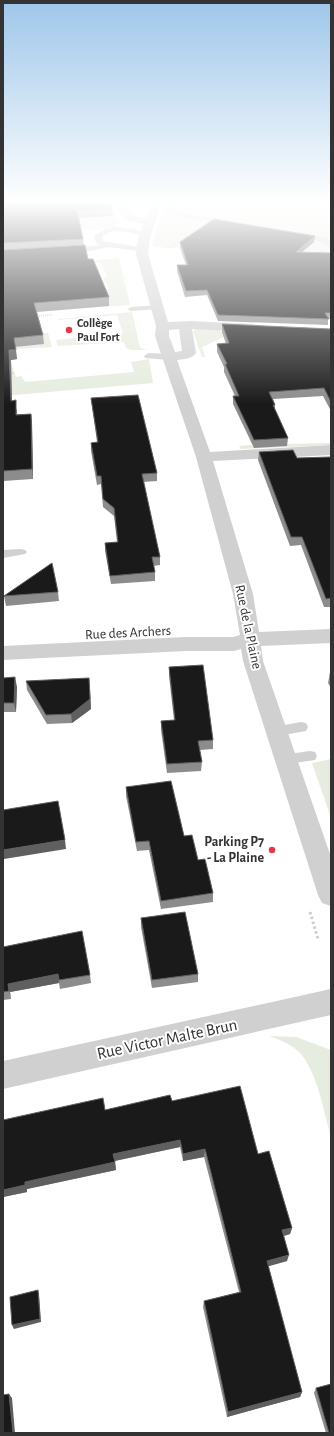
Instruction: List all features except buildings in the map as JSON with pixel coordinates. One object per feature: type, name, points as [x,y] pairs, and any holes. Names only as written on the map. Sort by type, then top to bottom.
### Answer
[{"type":"street","name":"Rue de la Plaine","points":[[147,269],[163,326],[162,336],[204,457],[243,594],[253,661],[278,731],[331,895]]},
{"type":"street","points":[[169,357],[189,353],[185,325]]},
{"type":"street","points":[[163,326],[185,325],[264,328]]},
{"type":"street","points":[[204,457],[331,450]]},
{"type":"street","name":"Rue des Archers","points":[[3,641],[221,629],[232,629],[250,639]]},
{"type":"street","name":"Rue des Archers","points":[[3,653],[199,644],[234,644],[250,639],[287,639],[331,636]]},
{"type":"street","name":"Rue Victor Malte Brun","points":[[3,1075],[331,1002]]},
{"type":"lane","points":[[131,309],[158,307]]},
{"type":"lane","points":[[148,356],[169,357]]},
{"type":"lane","points":[[3,554],[21,552]]},
{"type":"lane","points":[[278,731],[301,727]]},
{"type":"lane","points":[[287,759],[310,756]]},
{"type":"path","points":[[31,317],[53,315]]},
{"type":"path","points":[[3,375],[15,373]]},
{"type":"shaded area","points":[[103,269],[122,269],[130,305],[71,309],[66,294],[109,289],[103,278],[107,276]]},
{"type":"shaded area","points":[[132,312],[140,348],[147,350],[131,350],[126,348],[124,342],[58,346],[56,340],[123,333],[117,315],[58,319]]},
{"type":"shaded area","points":[[215,328],[221,331],[259,332],[224,337],[202,347],[205,357],[202,357],[193,331],[195,329]]},
{"type":"shaded area","points":[[41,333],[48,333],[52,347],[15,349],[15,347],[44,344]]},
{"type":"shaded area","points":[[149,359],[153,383],[3,396],[10,360],[16,377],[21,376],[25,382],[134,372],[131,362]]},
{"type":"shaded area","points":[[281,442],[283,444],[331,443],[331,445],[241,449],[239,446]]},
{"type":"shaded area","points":[[331,759],[331,818],[312,763]]},
{"type":"shaded area","points":[[269,1036],[296,1037],[331,1050],[331,1137],[315,1080],[305,1060],[299,1052],[292,1047]]},
{"type":"place","name":"Collège Paul Fort","points":[[69,330]]},
{"type":"place","name":"Parking P7 - La Plaine","points":[[272,850]]}]
